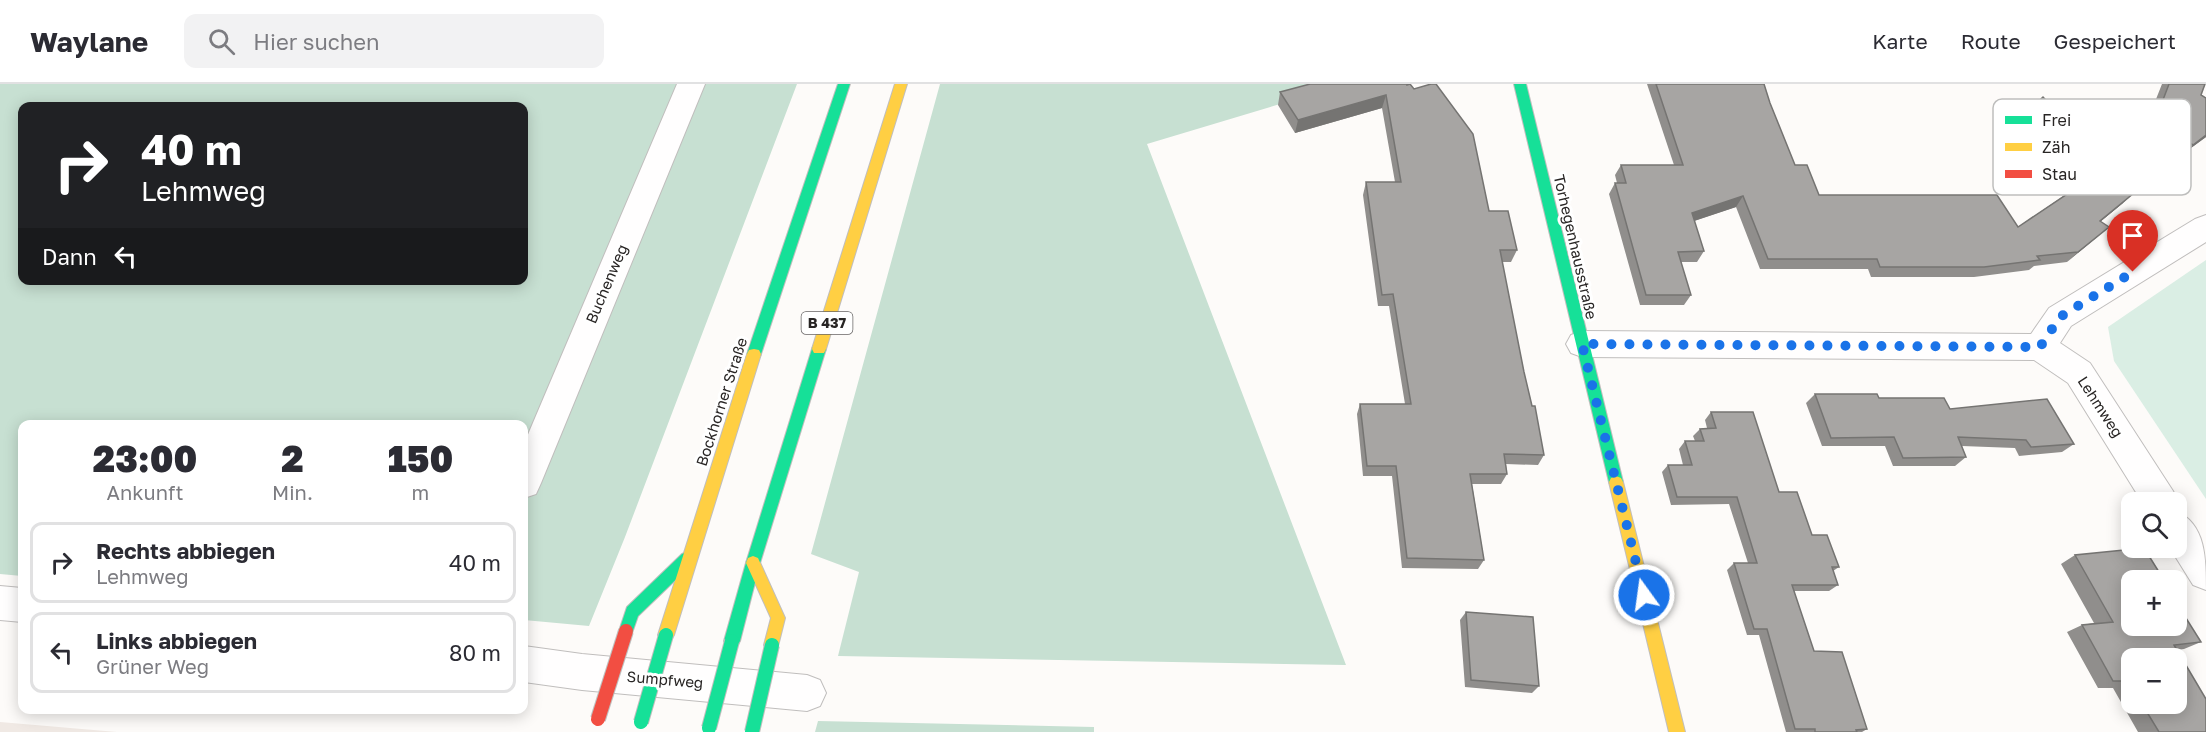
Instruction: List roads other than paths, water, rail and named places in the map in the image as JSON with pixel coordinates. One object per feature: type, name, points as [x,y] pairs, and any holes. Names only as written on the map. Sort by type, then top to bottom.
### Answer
[{"type":"main road","name":"Bockhorner Straße","points":[[640,727],[690,556],[789,244],[844,84]]},
{"type":"main road","name":"B 437","points":[[708,730],[753,563],[901,84]]},
{"type":"main road","name":"Torhegenhausstraße","points":[[1520,84],[1677,732]]},
{"type":"main road","points":[[596,726],[632,612],[690,556]]},
{"type":"main road","points":[[752,732],[778,618],[753,563]]},
{"type":"street","name":"Buchenweg","points":[[528,473],[691,84]]},
{"type":"street","points":[[1582,344],[2040,347],[2060,317],[2206,227]]},
{"type":"street","name":"Lehmweg","points":[[2040,347],[2079,373],[2155,492]]},
{"type":"street","points":[[2187,544],[2206,573]]},
{"type":"street","points":[[0,603],[18,605]]},
{"type":"street","name":"Sumpfweg","points":[[528,665],[582,672],[807,693]]}]
